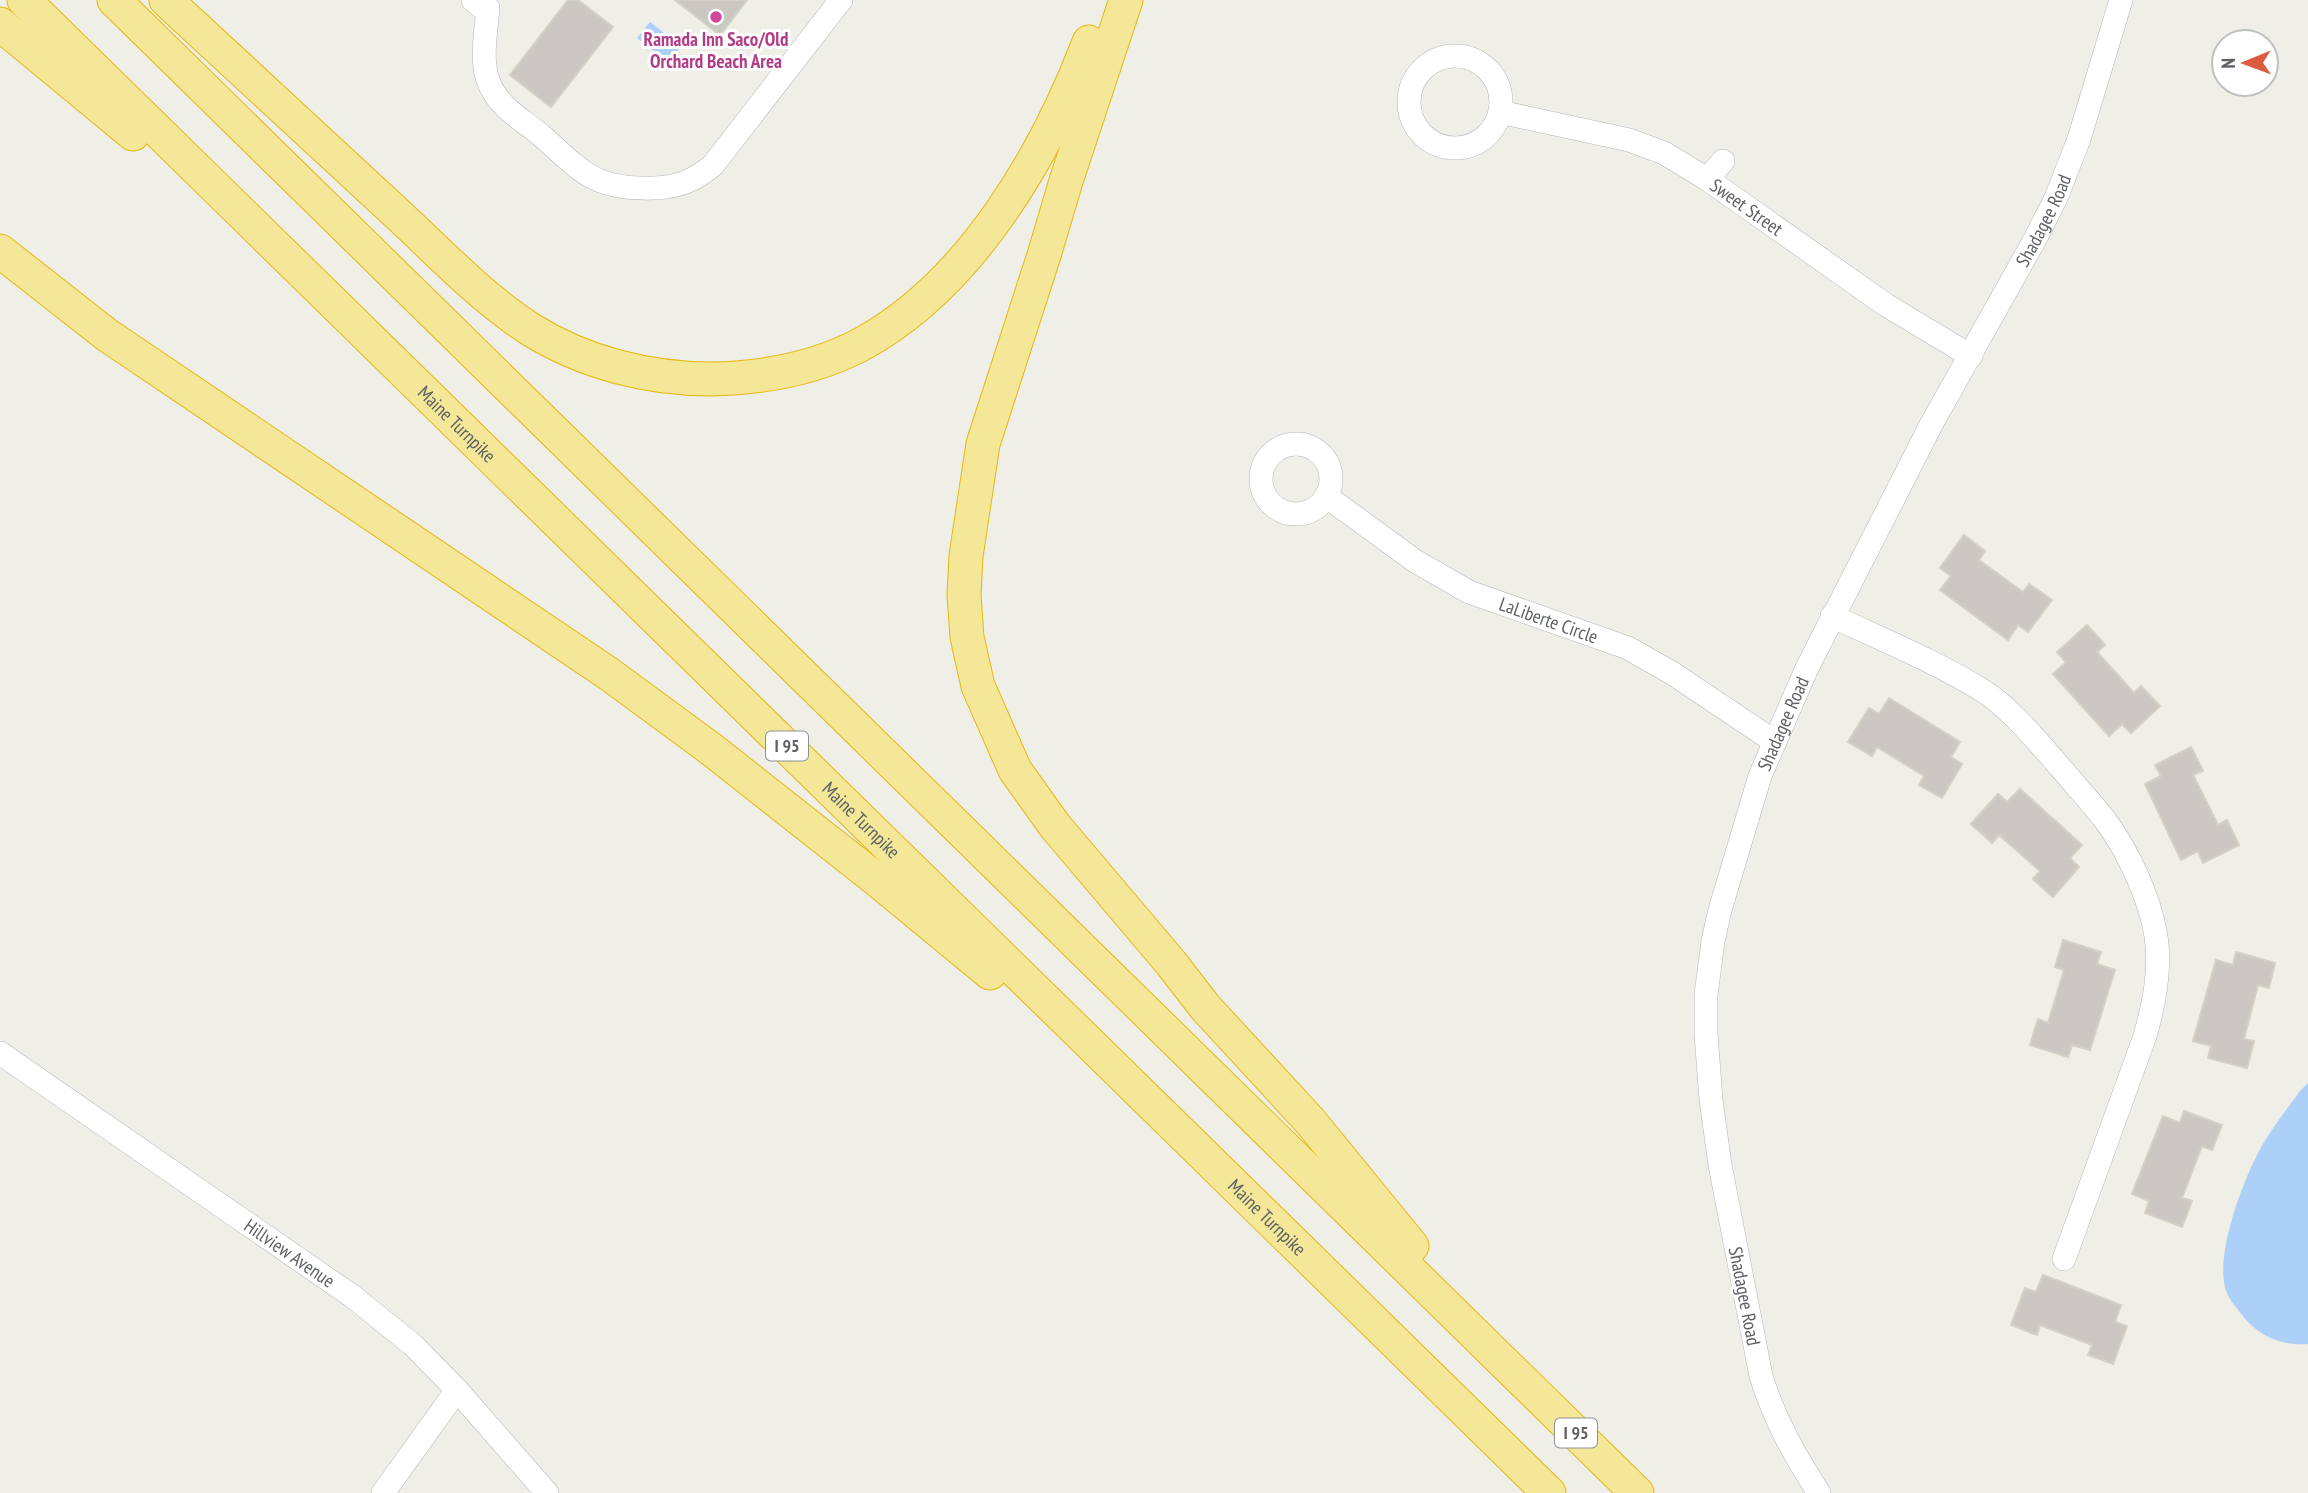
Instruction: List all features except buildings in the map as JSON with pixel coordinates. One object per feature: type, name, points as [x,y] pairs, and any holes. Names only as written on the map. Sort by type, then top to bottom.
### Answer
[{"type":"highway","name":"Maine Turnpike","points":[[24,0],[1549,1493]]},
{"type":"highway","name":"I 95","points":[[114,0],[1637,1493]]},
{"type":"highway","points":[[166,0],[463,274],[529,328],[561,346],[595,360],[661,376],[700,379],[767,375],[833,356],[886,330],[933,291],[977,243],[1000,212],[1048,135],[1073,83],[1102,0]]},
{"type":"highway","points":[[1126,0],[983,444],[970,524],[964,595],[967,637],[978,686],[1015,770],[1055,826],[1205,1007],[1310,1121],[1515,1372]]},
{"type":"highway","points":[[0,24],[312,282]]},
{"type":"highway","points":[[0,251],[107,335],[609,674],[712,749],[876,879],[1167,1119]]},
{"type":"street","points":[[472,0],[488,8],[485,72],[501,103],[581,170],[617,188],[635,189],[677,187],[700,176],[713,165],[841,0]]},
{"type":"street","name":"Shadagee Road","points":[[1819,1493],[1790,1447],[1768,1399],[1761,1376],[1720,1165],[1706,1034],[1706,995],[1718,920],[1749,810],[1775,742],[1832,616],[1932,423],[2034,241],[2061,186],[2079,139],[2121,0]]},
{"type":"street","points":[[1454,56],[1468,58],[1490,73],[1498,85],[1500,112],[1487,135],[1462,148],[1448,148],[1435,144],[1415,125],[1410,113],[1409,99],[1412,86],[1429,64],[1454,56]]},
{"type":"street","name":"Sweet Street","points":[[1500,112],[1648,146],[1684,163],[1886,305],[1971,356]]},
{"type":"street","points":[[1707,179],[1723,161]]},
{"type":"street","name":"LaLiberte Circle","points":[[1326,496],[1415,561],[1469,592],[1628,648],[1672,673],[1775,742]]},
{"type":"street","points":[[1832,616],[1960,678],[2006,709],[2106,821],[2129,858],[2146,902],[2156,936],[2157,961],[2146,1036],[2064,1259]]},
{"type":"street","name":"Hillview Avenue","points":[[0,1053],[352,1296],[412,1345],[457,1390],[547,1493]]},
{"type":"street","points":[[383,1493],[457,1390]]},
{"type":"water","points":[[650,22],[681,46],[669,63],[637,38]]},
{"type":"water","points":[[2308,1083],[2308,1344],[2298,1344],[2271,1338],[2248,1322],[2227,1293],[2224,1260],[2233,1217],[2256,1158],[2276,1123]]},
{"type":"place","name":"Ramada Inn Saco/Old Orchard Beach Area","points":[[716,17]]}]
